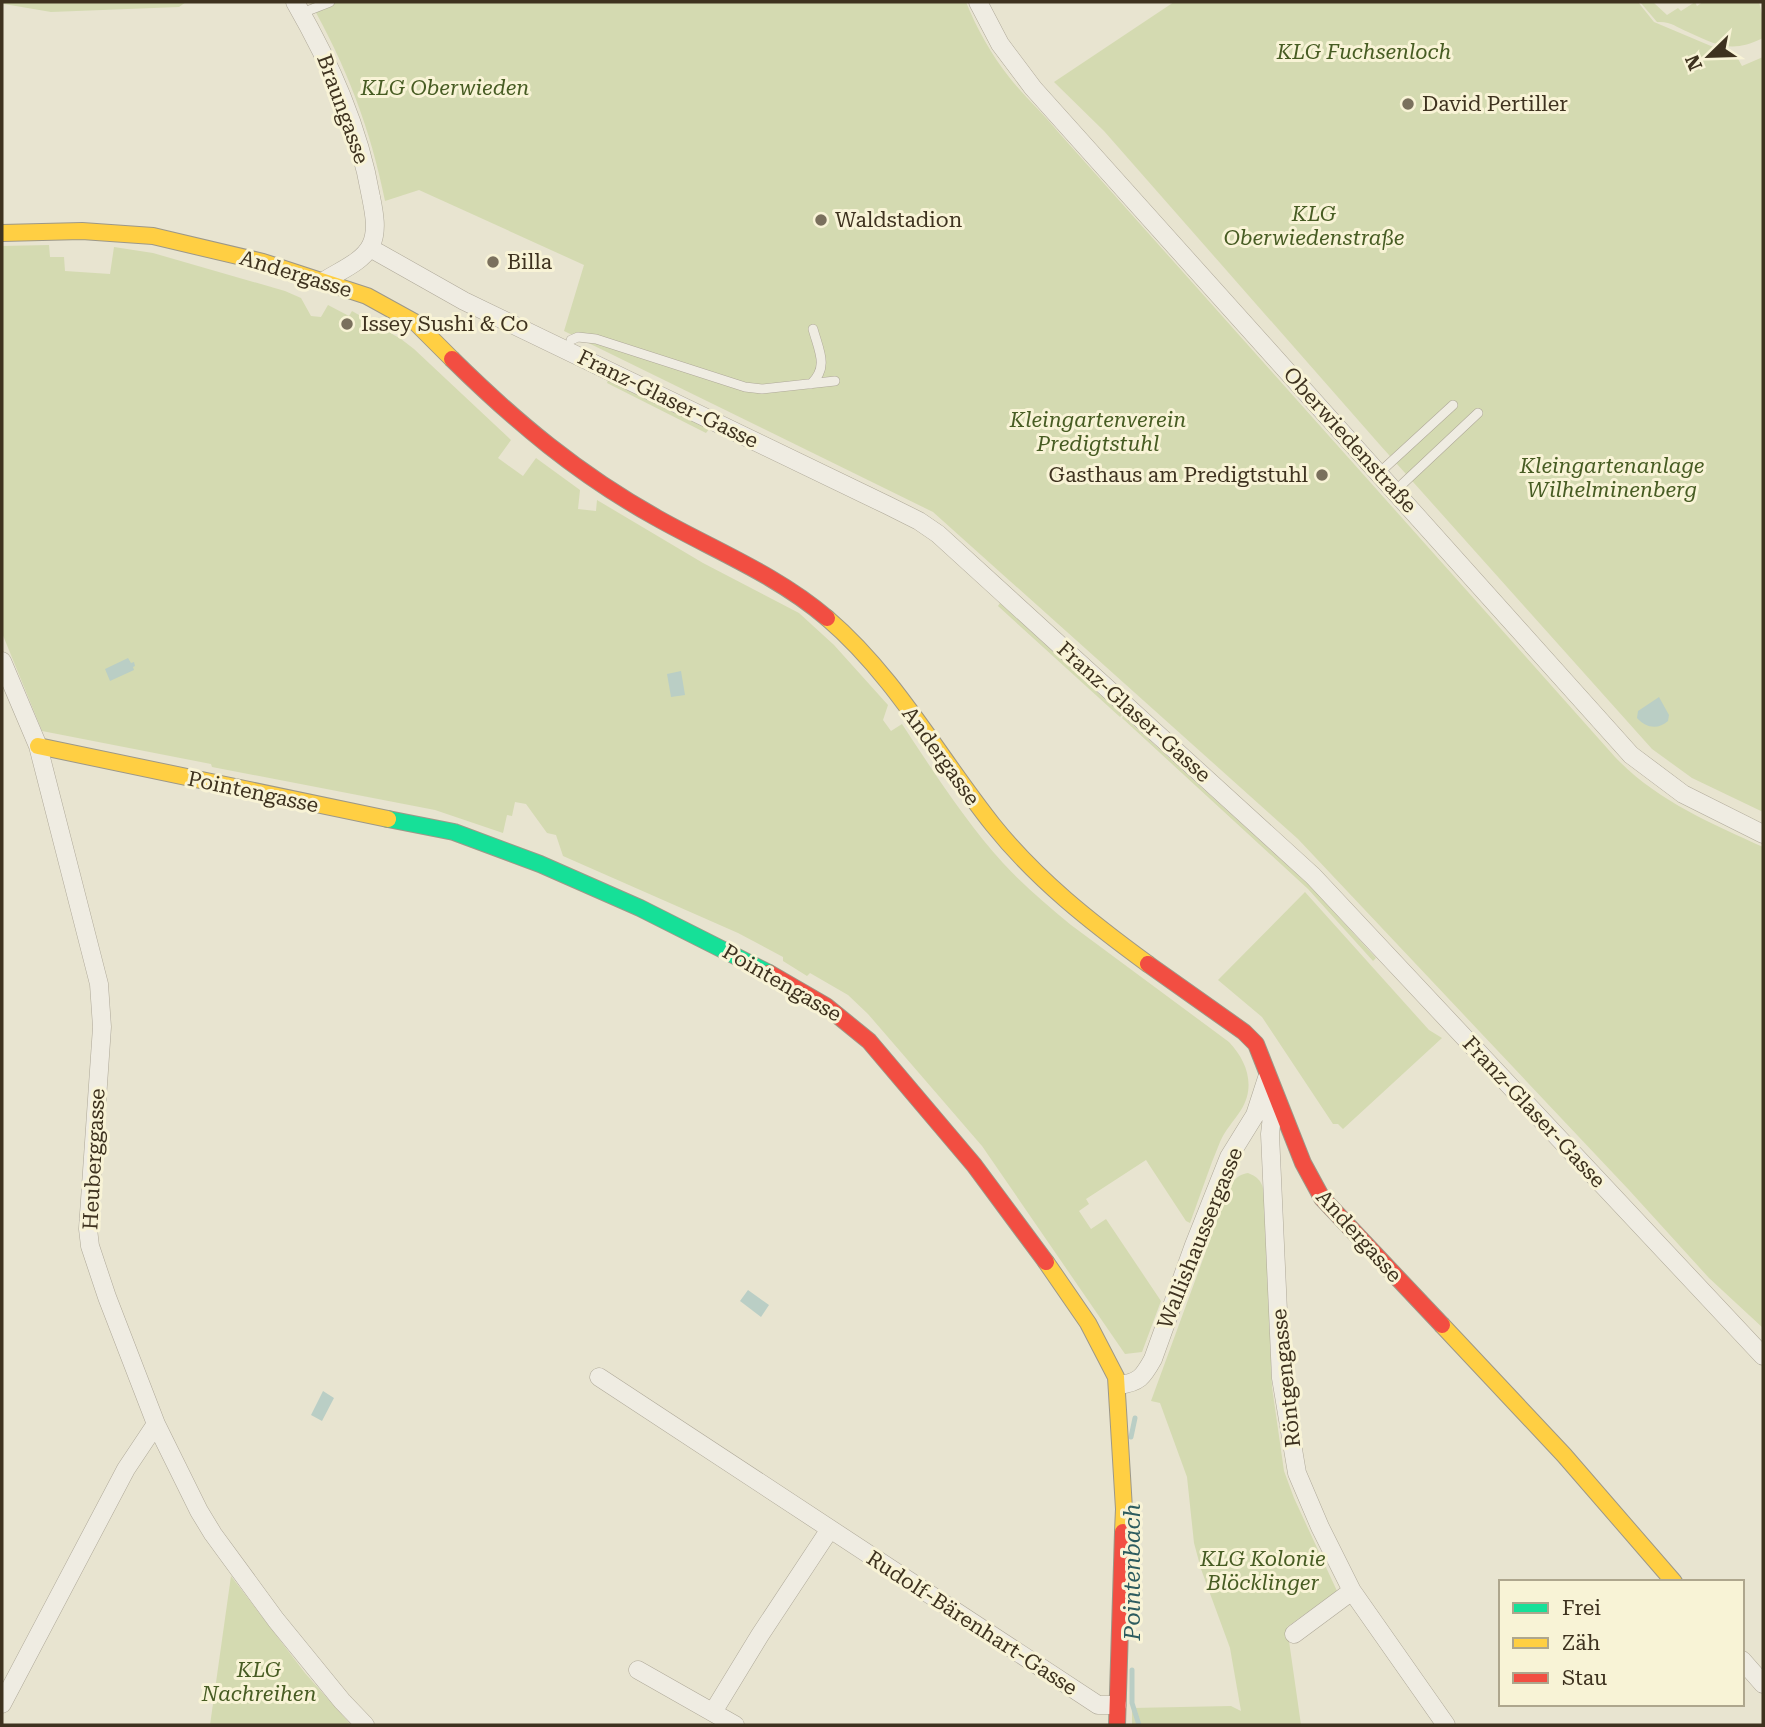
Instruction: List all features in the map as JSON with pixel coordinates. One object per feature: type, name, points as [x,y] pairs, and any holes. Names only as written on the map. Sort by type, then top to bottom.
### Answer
[{"type":"street","name":"Oberwiedenstraße","points":[[978,2],[1000,44],[1033,88],[1630,755],[1683,794],[1763,834]]},
{"type":"street","name":"Braungasse","points":[[298,8],[317,38],[357,135],[368,176],[374,214],[374,234],[370,248]]},
{"type":"street","name":"Andergasse","points":[[2,233],[82,231],[153,236],[263,262],[367,296],[416,323],[504,410],[573,465],[655,517],[795,592],[808,602],[867,656],[973,800],[1043,879],[1097,924],[1244,1032],[1256,1044],[1312,1183],[1329,1206],[1564,1455],[1672,1580]]},
{"type":"street","points":[[324,281],[357,260],[370,248]]},
{"type":"street","name":"Franz-Glaser-Gasse","points":[[370,248],[464,301],[887,505],[938,534],[1313,876],[1763,1356]]},
{"type":"street","name":"Heuberggasse","points":[[2,661],[37,746],[94,963],[100,996],[102,1027],[88,1229],[90,1246],[107,1297],[156,1424],[199,1511],[276,1620],[342,1702],[365,1725]]},
{"type":"street","name":"Pointengasse","points":[[37,746],[472,838],[670,920],[827,1006],[852,1025],[876,1049],[996,1191],[1085,1319],[1110,1361],[1118,1385],[1124,1509],[1116,1725]]},
{"type":"street","name":"Wallishaussergasse","points":[[1118,1385],[1134,1384],[1146,1372],[1153,1359],[1224,1170],[1261,1102],[1268,1074]]},
{"type":"street","name":"Röntgengasse","points":[[1268,1074],[1274,1101],[1270,1134],[1281,1378],[1297,1473],[1352,1591],[1446,1725]]},
{"type":"street","name":"Rudolf-Bärenhart-Gasse","points":[[599,1377],[1098,1705],[1117,1705]]},
{"type":"street","points":[[2,1704],[126,1469],[156,1424]]},
{"type":"street","points":[[713,1712],[760,1634],[831,1530]]},
{"type":"street","points":[[1294,1634],[1352,1591]]},
{"type":"street","points":[[1744,1662],[1763,1684]]},
{"type":"street","points":[[638,1670],[736,1725]]},
{"type":"lane","points":[[298,8],[330,2]]},
{"type":"lane","points":[[811,384],[820,376],[821,366],[813,329]]},
{"type":"lane","points":[[572,340],[578,337],[596,339],[745,387],[762,389],[835,381]]},
{"type":"lane","points":[[1379,473],[1453,405]]},
{"type":"lane","points":[[1395,491],[1478,413]]},
{"type":"green space","points":[[2,2],[186,2],[179,7],[51,12]]},
{"type":"green space","name":"Kleingartenverein Predigtstuhl","points":[[310,2],[966,2],[990,50],[1015,84],[1615,757],[1666,798],[1763,847],[1763,1328],[1709,1278],[1298,839],[933,512],[564,331],[584,265],[419,190],[385,201],[356,99]]},
{"type":"green space","points":[[1174,2],[1638,2],[1654,22],[1737,57],[1742,66],[1763,57],[1763,812],[1692,778],[1652,749],[1104,131],[1054,82]]},
{"type":"green space","points":[[1640,2],[1653,2],[1667,15],[1678,8],[1681,11],[1695,2],[1697,6],[1703,2],[1759,2],[1763,18],[1763,38],[1743,45],[1717,44],[1670,23],[1657,22]]},
{"type":"green space","points":[[49,245],[50,257],[64,257],[65,271],[110,274],[114,247],[153,253],[285,291],[301,298],[311,316],[321,317],[328,305],[349,316],[352,311],[401,339],[511,440],[498,458],[523,476],[536,458],[580,490],[578,509],[596,511],[597,500],[703,563],[799,613],[834,645],[888,705],[883,720],[891,731],[902,724],[963,813],[1019,880],[1071,925],[1229,1042],[1245,1066],[1248,1092],[1241,1110],[1220,1142],[1190,1223],[1186,1221],[1146,1160],[1086,1199],[1089,1204],[1079,1211],[1091,1229],[1106,1219],[1161,1301],[1142,1352],[1125,1354],[982,1146],[868,1014],[848,995],[810,973],[807,976],[783,961],[783,957],[738,933],[563,856],[556,835],[547,833],[526,804],[515,802],[512,816],[507,815],[503,833],[435,810],[42,731],[2,633],[2,246]]},
{"type":"green space","points":[[608,380],[709,429],[706,433],[607,383]]},
{"type":"green space","points":[[1000,603],[1122,715],[1120,717],[998,606]]},
{"type":"green space","points":[[1123,716],[1310,886],[1376,958],[1373,961],[1308,889],[1122,718]]},
{"type":"green space","points":[[1305,892],[1429,1030],[1442,1038],[1343,1129],[1338,1124],[1333,1124],[1262,1017],[1218,980]]},
{"type":"green space","name":"KLG Kolonie Blöcklinger","points":[[1248,1173],[1257,1178],[1264,1191],[1272,1387],[1284,1471],[1337,1591],[1287,1627],[1301,1725],[1132,1725],[1132,1708],[1231,1706],[1241,1711],[1230,1648],[1194,1543],[1187,1477],[1160,1403],[1151,1401],[1229,1190],[1236,1179]]},
{"type":"green space","name":"KLG Nachreihen","points":[[231,1576],[305,1673],[351,1725],[210,1725]]},
{"type":"shaded area","points":[[128,658],[131,663],[134,662],[134,670],[110,681],[105,669]]},
{"type":"shaded area","points":[[681,671],[685,695],[671,697],[667,674]]},
{"type":"shaded area","points":[[1659,697],[1669,715],[1668,721],[1656,727],[1644,724],[1637,718],[1638,711]]},
{"type":"shaded area","points":[[748,1290],[769,1305],[761,1317],[740,1301]]},
{"type":"shaded area","points":[[323,1391],[334,1398],[322,1421],[311,1415]]},
{"type":"waterway","name":"Pointenbach","points":[[1131,1437],[1135,1418]]},
{"type":"waterway","name":"Pointenbach","points":[[1132,1670],[1132,1703],[1139,1725]]},
{"type":"traffic: fast","points":[[388,819],[454,832],[540,864],[640,908],[769,973]]},
{"type":"traffic: slow","points":[[2,233],[82,231],[153,236],[263,262],[367,296],[416,323],[452,359]]},
{"type":"traffic: slow","points":[[827,618],[874,665],[895,691],[973,799],[1010,845],[1066,900],[1148,964]]},
{"type":"traffic: slow","points":[[38,746],[388,819]]},
{"type":"traffic: slow","points":[[1046,1262],[1088,1323],[1116,1377],[1123,1532]]},
{"type":"traffic: slow","points":[[1442,1325],[1564,1455],[1672,1580]]},
{"type":"traffic: jam","points":[[452,359],[524,425],[574,465],[657,518],[766,576],[827,618]]},
{"type":"traffic: jam","points":[[1148,964],[1244,1032],[1256,1044],[1303,1163],[1322,1198],[1442,1325]]},
{"type":"traffic: jam","points":[[769,973],[826,1006],[869,1041],[974,1165],[1046,1262]]},
{"type":"traffic: jam","points":[[1117,1725],[1123,1532]]},
{"type":"place","name":"David Pertiller","points":[[1408,104]]},
{"type":"place","name":"Waldstadion","points":[[821,220]]},
{"type":"place","name":"Billa","points":[[493,262]]},
{"type":"place","name":"Issey Sushi & Co","points":[[347,324]]},
{"type":"place","name":"Gasthaus am Predigtstuhl","points":[[1322,475]]},
{"type":"park label","name":"KLG Fuchsenloch","points":[[1364,52]]},
{"type":"park label","name":"KLG Oberwieden","points":[[445,88]]},
{"type":"park label","name":"KLG Oberwiedenstraße","points":[[1314,226]]},
{"type":"park label","name":"Kleingartenanlage Wilhelminenberg","points":[[1612,478]]}]
